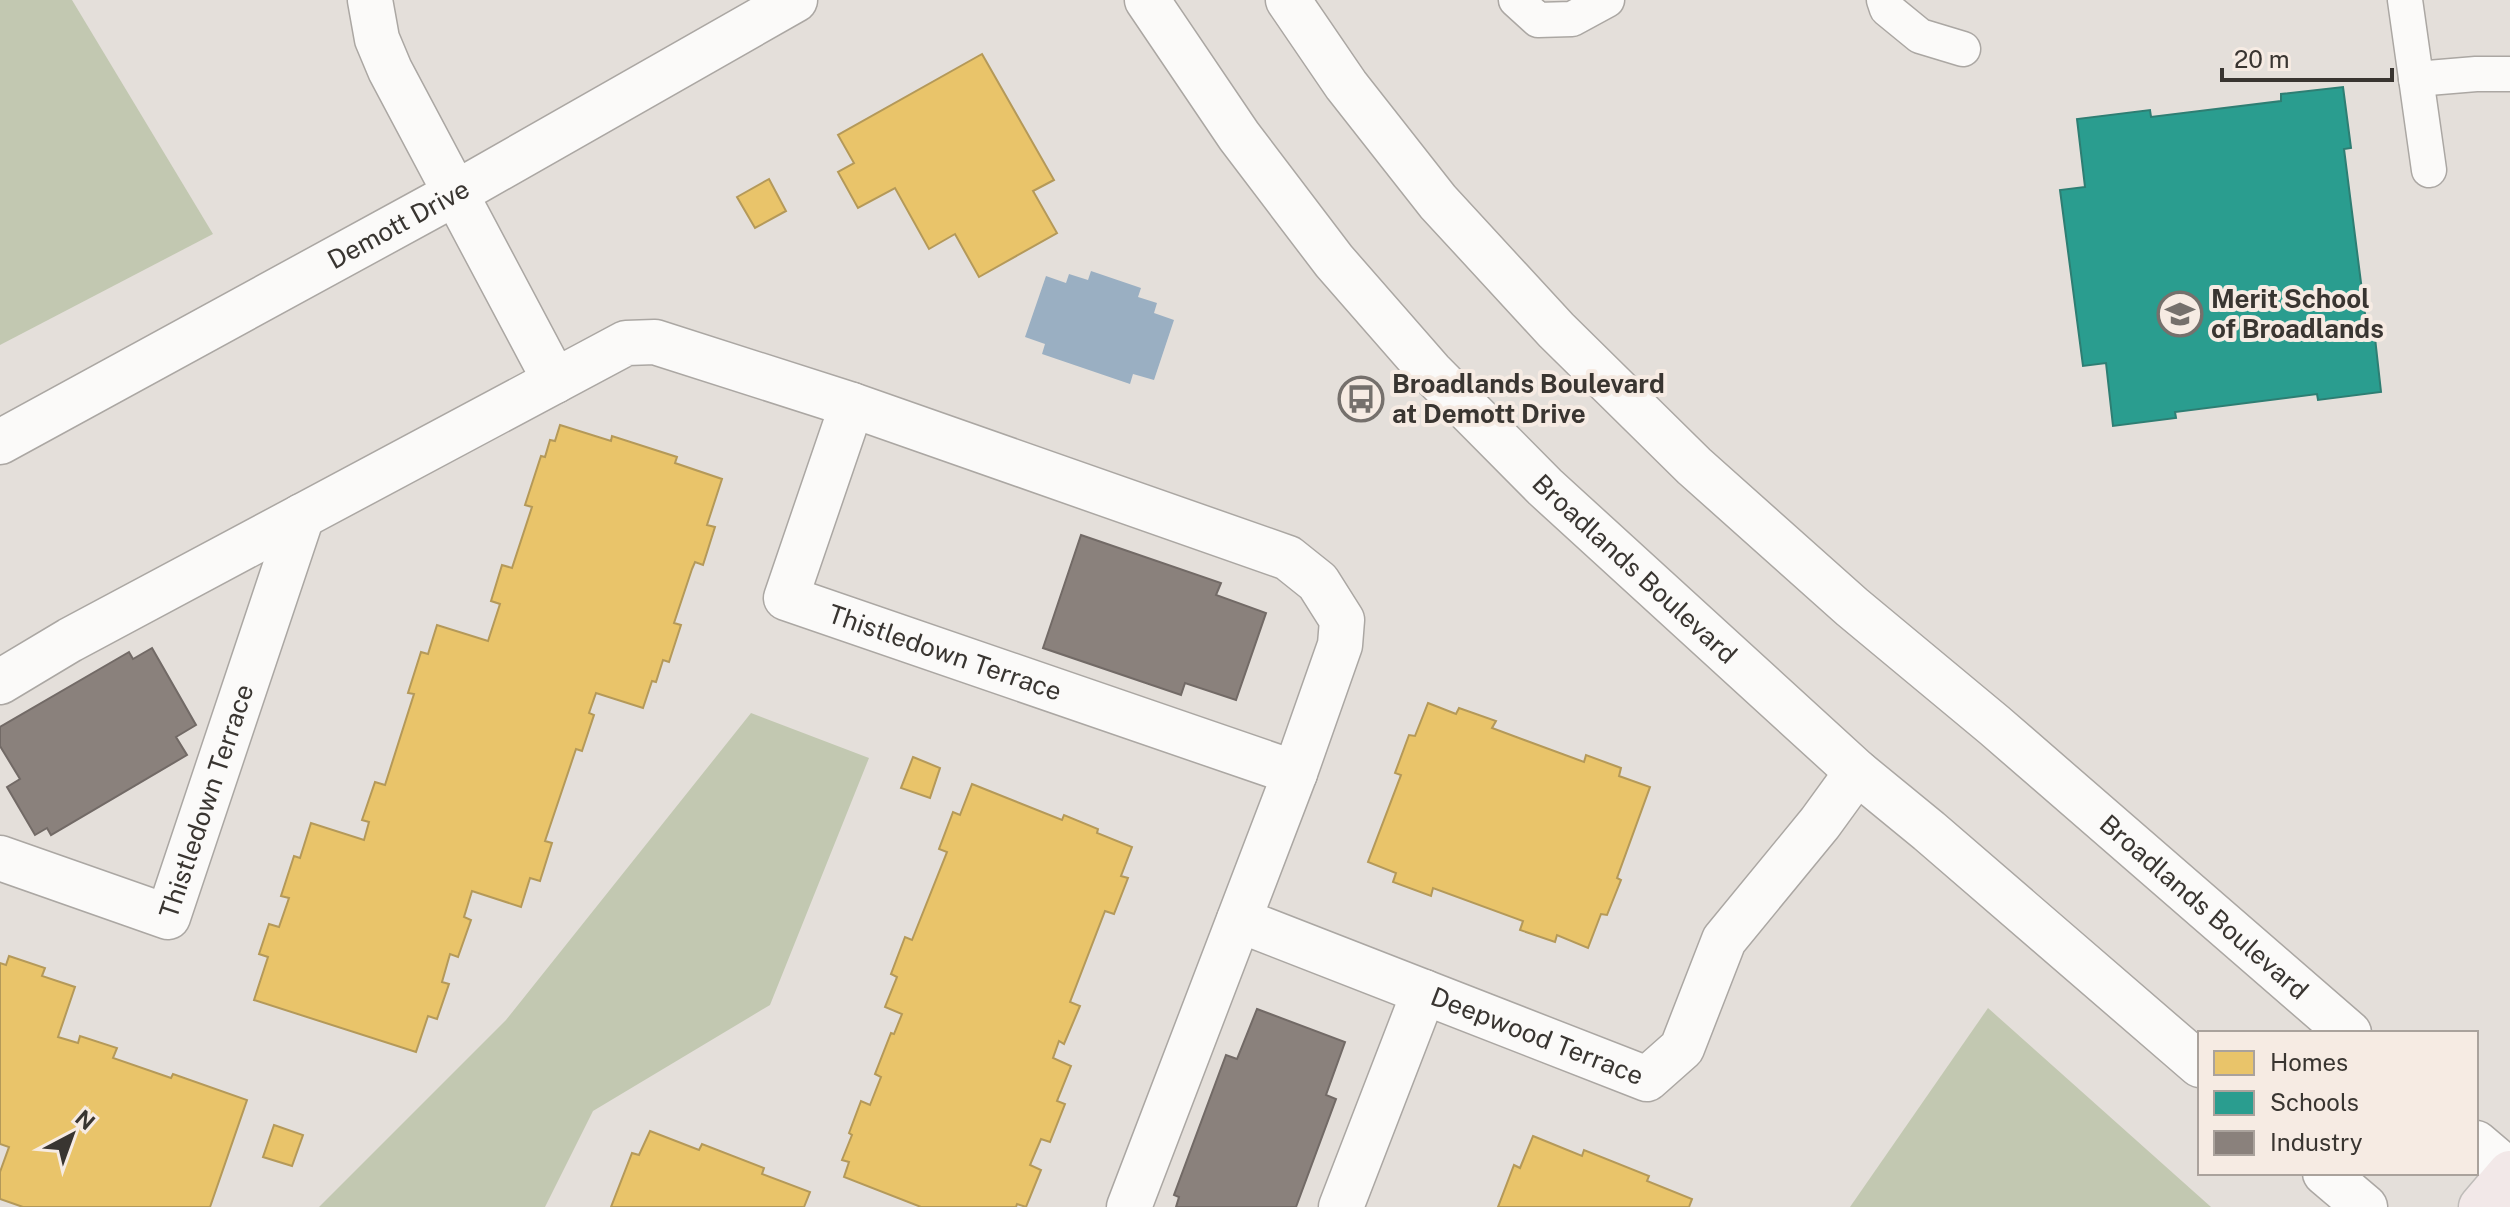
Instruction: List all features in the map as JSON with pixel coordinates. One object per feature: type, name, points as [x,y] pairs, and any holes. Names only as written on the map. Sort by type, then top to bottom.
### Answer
[{"type":"highway","points":[[2481,1207],[2510,1172]]},
{"type":"street","points":[[370,0],[377,39],[390,70],[555,381]]},
{"type":"street","name":"Demott Drive","points":[[0,442],[456,193],[795,0]]},
{"type":"street","name":"Broadlands Boulevard","points":[[1147,0],[1239,136],[1334,261],[1431,372],[1545,487],[1857,772],[2198,1063]]},
{"type":"street","name":"Broadlands Boulevard","points":[[1288,0],[1346,85],[1438,202],[1556,330],[1694,466],[1852,607],[1994,725],[2347,1031]]},
{"type":"street","points":[[0,682],[70,640],[626,343],[655,342],[852,405],[1288,558],[1318,582],[1342,620],[1340,645],[1295,773],[1129,1207]]},
{"type":"street","name":"Thistledown Terrace","points":[[852,405],[786,598],[1295,773]]},
{"type":"street","name":"Thistledown Terrace","points":[[0,858],[168,917],[302,516]]},
{"type":"street","name":"Deepwood Terrace","points":[[1341,1207],[1424,992],[1647,1079],[1682,1048],[1724,940],[1820,823],[1857,772]]},
{"type":"street","points":[[1239,920],[1424,992]]},
{"type":"street","points":[[2478,1145],[2510,1172]]},
{"type":"street","points":[[2327,1175],[2365,1207]]},
{"type":"lane","points":[[1516,0],[1538,20],[1572,19],[1607,0]]},
{"type":"lane","points":[[1884,0],[1887,9],[1920,36],[1963,49]]},
{"type":"lane","points":[[2405,0],[2429,170]]},
{"type":"lane","points":[[2416,79],[2510,74]]},
{"type":"green space","points":[[0,0],[72,0],[213,234],[0,345]]},
{"type":"green space","points":[[751,713],[869,758],[770,1005],[593,1111],[545,1207],[319,1207],[506,1020]]},
{"type":"green space","points":[[1988,1008],[2211,1207],[1850,1207]]},
{"type":"water","points":[[1091,271],[1141,288],[1138,297],[1157,303],[1154,313],[1174,320],[1154,380],[1133,374],[1130,384],[1042,354],[1045,344],[1025,337],[1046,276],[1066,283],[1069,274],[1088,280]]},
{"type":"building: Homes","points":[[982,54],[1054,180],[1033,191],[1057,233],[979,277],[955,234],[929,249],[895,188],[858,208],[838,172],[854,163],[838,135]]},
{"type":"building: Homes","points":[[769,179],[786,211],[755,228],[737,197]]},
{"type":"building: Homes","points":[[560,425],[611,441],[612,436],[677,457],[675,463],[722,479],[707,525],[715,527],[703,565],[695,562],[692,569],[674,623],[681,625],[669,662],[663,660],[643,708],[596,693],[589,713],[594,715],[582,751],[576,749],[545,841],[552,843],[540,881],[530,878],[521,907],[472,891],[464,917],[471,920],[458,957],[450,954],[442,982],[449,984],[437,1019],[428,1016],[416,1052],[254,1000],[268,957],[259,954],[269,924],[279,927],[289,898],[281,896],[294,856],[300,858],[311,823],[364,840],[369,822],[362,820],[375,782],[385,785],[414,694],[408,693],[421,652],[428,654],[437,625],[488,641],[500,604],[491,601],[502,565],[512,568],[532,507],[525,505],[541,456],[545,457],[550,440],[555,441]]},
{"type":"building: Homes","points":[[1428,703],[1456,714],[1459,708],[1496,721],[1492,728],[1584,762],[1586,755],[1621,768],[1619,776],[1650,787],[1617,878],[1621,880],[1607,915],[1601,914],[1588,948],[1557,935],[1555,942],[1520,930],[1523,921],[1433,888],[1431,896],[1393,882],[1396,873],[1368,862],[1401,775],[1395,773],[1409,735],[1415,736]]},
{"type":"building: Homes","points":[[913,757],[940,768],[930,798],[901,788]]},
{"type":"building: Homes","points":[[972,784],[1062,820],[1064,815],[1132,847],[1121,876],[1128,878],[1114,914],[1105,911],[1070,1002],[1080,1006],[1064,1044],[1059,1041],[1053,1058],[1071,1066],[1057,1101],[1065,1104],[1050,1142],[1041,1139],[1030,1165],[1041,1170],[1026,1207],[1017,1204],[1016,1207],[921,1207],[844,1177],[849,1162],[842,1160],[852,1135],[849,1133],[861,1101],[870,1105],[881,1077],[875,1074],[902,1014],[885,1007],[897,977],[891,974],[905,937],[912,940],[947,852],[939,849],[953,812],[960,815]]},
{"type":"building: Homes","points":[[9,956],[45,968],[42,976],[75,987],[58,1037],[78,1043],[80,1036],[117,1048],[113,1058],[171,1078],[173,1074],[247,1100],[210,1207],[23,1207],[0,1199],[0,1172],[9,1147],[0,1144],[0,963],[6,965]]},
{"type":"building: Homes","points":[[274,1125],[303,1135],[292,1166],[263,1157]]},
{"type":"building: Homes","points":[[650,1131],[699,1150],[702,1144],[764,1168],[762,1174],[810,1192],[804,1207],[611,1207],[632,1153],[639,1155]]},
{"type":"building: Homes","points":[[1533,1136],[1582,1156],[1584,1150],[1649,1176],[1647,1181],[1692,1199],[1689,1207],[1498,1207],[1514,1165],[1520,1168]]},
{"type":"building: Schools","name":"Merit School of Broadlands","points":[[2343,87],[2351,148],[2344,149],[2367,330],[2374,329],[2381,392],[2318,400],[2317,394],[2175,412],[2176,418],[2113,426],[2106,363],[2083,366],[2060,190],[2085,187],[2077,119],[2150,110],[2151,117],[2281,101],[2281,94]]},
{"type":"building: Industry","points":[[1081,535],[1221,583],[1216,595],[1266,613],[1236,700],[1185,683],[1181,695],[1043,648]]},
{"type":"building: Industry","points":[[152,648],[196,725],[176,737],[187,755],[51,835],[47,828],[35,835],[7,787],[20,779],[0,746],[0,727],[129,652],[133,659]]},
{"type":"building: Industry","points":[[1257,1009],[1345,1042],[1326,1095],[1336,1099],[1296,1207],[1176,1207],[1179,1197],[1174,1195],[1226,1055],[1237,1059]]},
{"type":"place","name":"Merit School of Broadlands","points":[[2180,314]]},
{"type":"place","name":"Broadlands Boulevard at Demott Drive","points":[[1361,399]]}]
